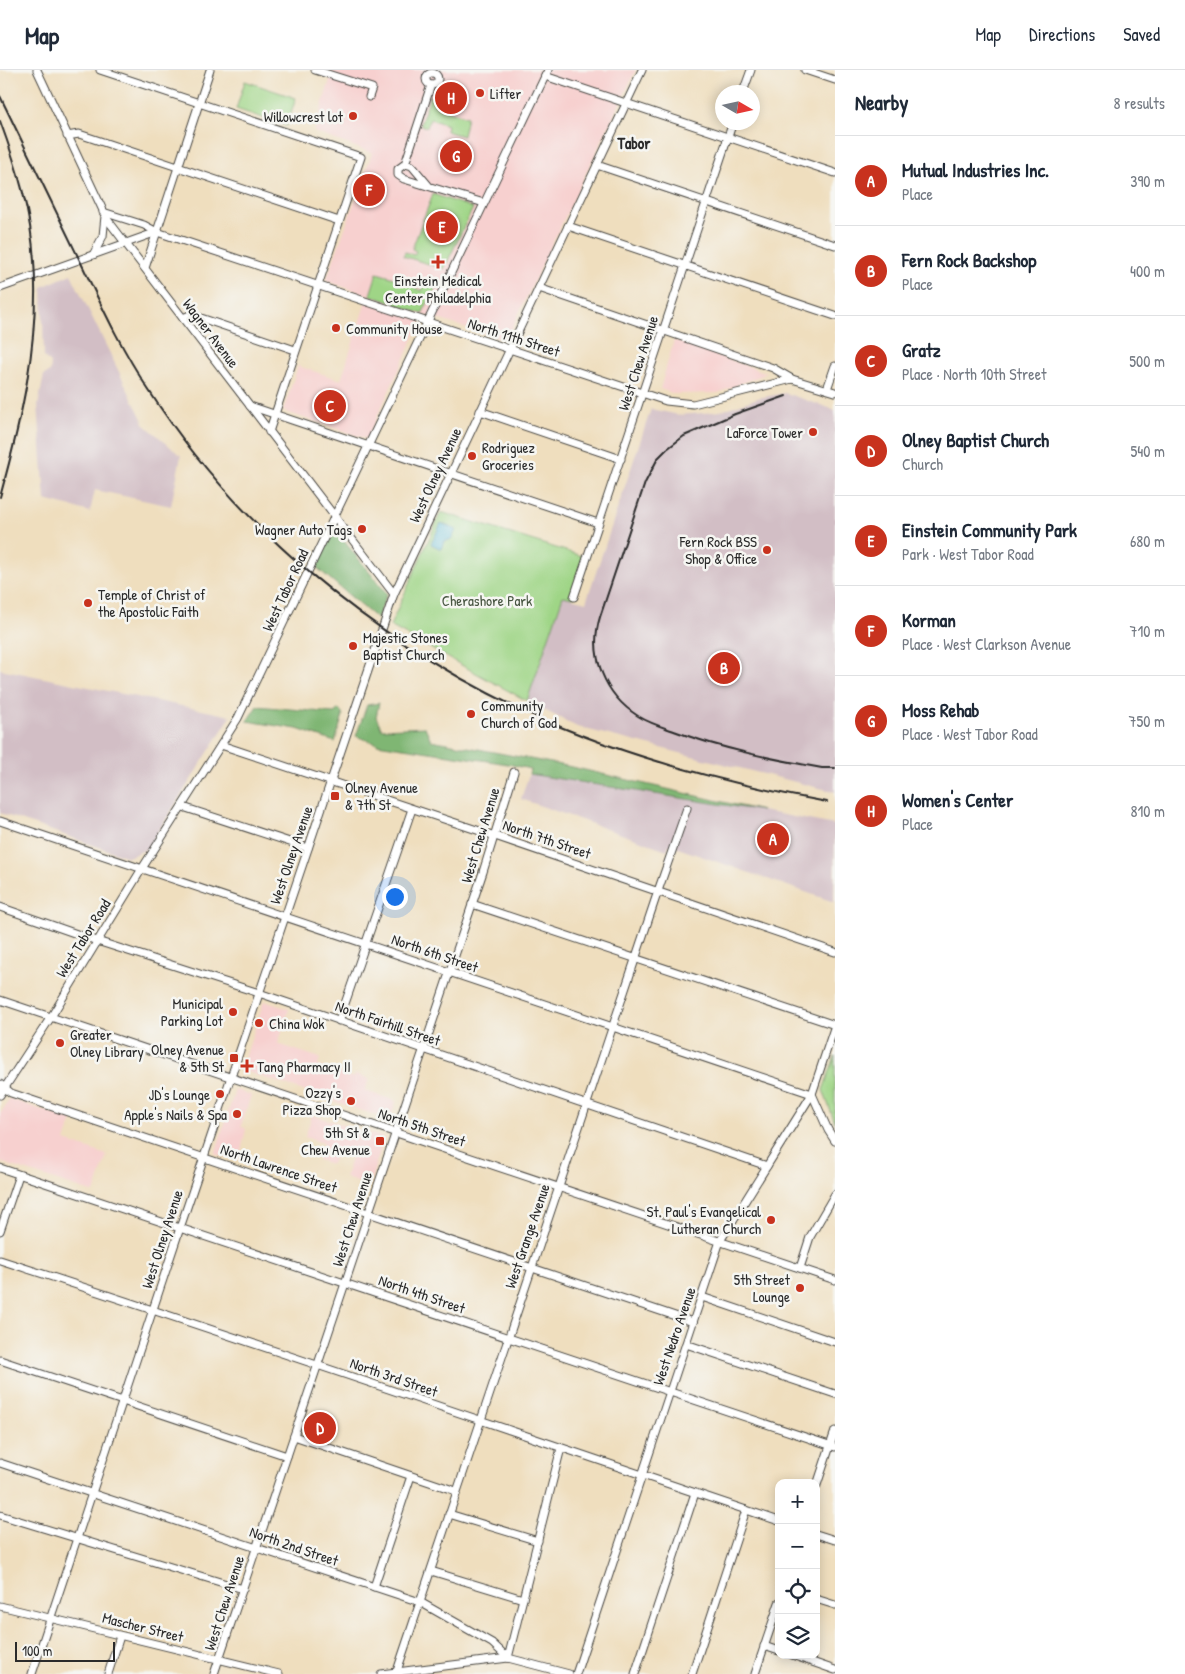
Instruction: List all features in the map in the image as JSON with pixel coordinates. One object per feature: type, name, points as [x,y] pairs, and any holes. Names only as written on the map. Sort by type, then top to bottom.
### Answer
[{"type":"street","name":"Wagner Avenue","points":[[36,70],[104,214],[394,594]]},
{"type":"street","points":[[100,70],[361,157],[269,432]]},
{"type":"street","points":[[145,268],[210,70]]},
{"type":"street","points":[[315,70],[372,88],[370,97]]},
{"type":"street","name":"West Olney Avenue","points":[[32,1674],[394,594],[642,70]]},
{"type":"street","points":[[746,85],[751,70]]},
{"type":"street","points":[[805,70],[835,80]]},
{"type":"street","points":[[546,73],[626,103],[835,174]]},
{"type":"street","name":"West Tabor Road","points":[[0,1095],[2,1086],[51,1016],[238,718],[546,73]]},
{"type":"street","points":[[431,84],[405,164],[398,169],[398,173],[400,177],[484,203]]},
{"type":"street","name":"West Chew Avenue","points":[[574,597],[730,130]]},
{"type":"street","points":[[67,136],[79,134],[339,221]]},
{"type":"street","points":[[405,164],[412,166],[428,185]]},
{"type":"street","points":[[597,165],[835,245]]},
{"type":"street","points":[[93,254],[103,236],[104,214]]},
{"type":"street","name":"North 11th Street","points":[[104,214],[144,225],[157,232],[317,286],[666,401],[693,404],[792,379]]},
{"type":"street","points":[[568,226],[835,316]]},
{"type":"street","points":[[0,288],[157,232]]},
{"type":"street","points":[[539,288],[663,329],[773,368],[792,379],[835,392]]},
{"type":"street","points":[[183,318],[190,315],[195,316],[295,350]]},
{"type":"street","points":[[827,390],[835,366]]},
{"type":"street","points":[[250,406],[598,523]]},
{"type":"street","points":[[480,411],[621,459]]},
{"type":"street","name":"North 7th Street","points":[[221,745],[835,952]]},
{"type":"street","name":"West Chew Avenue","points":[[214,1674],[495,836],[514,772]]},
{"type":"street","points":[[183,807],[308,848]]},
{"type":"street","name":"West Grange Avenue","points":[[396,1673],[507,1338],[687,808]]},
{"type":"street","points":[[339,1021],[412,809]]},
{"type":"street","name":"North 6th Street","points":[[0,821],[143,867],[365,944],[812,1094]]},
{"type":"street","points":[[472,904],[835,1025]]},
{"type":"street","name":"North Fairhill Street","points":[[0,907],[767,1166]]},
{"type":"street","name":"North 5th Street","points":[[0,1000],[232,1076],[395,1133],[835,1280]]},
{"type":"street","name":"West Nedro Avenue","points":[[576,1674],[720,1241],[812,1094],[835,1025]]},
{"type":"street","name":"North Lawrence Street","points":[[2,1086],[11,1093],[693,1322]]},
{"type":"street","points":[[812,1094],[835,1141]]},
{"type":"street","name":"North 4th Street","points":[[0,1168],[832,1447]]},
{"type":"street","points":[[0,1231],[19,1175]]},
{"type":"street","points":[[800,1268],[810,1237],[835,1194]]},
{"type":"street","name":"North 3rd Street","points":[[0,1260],[318,1364],[480,1421],[775,1520]]},
{"type":"street","points":[[702,1297],[835,1342]]},
{"type":"street","points":[[686,1344],[835,1394]]},
{"type":"street","points":[[0,1360],[287,1456]]},
{"type":"street","points":[[820,1479],[832,1447],[835,1431]]},
{"type":"street","points":[[294,1436],[456,1491]]},
{"type":"street","points":[[381,1674],[508,1658],[561,1448]]},
{"type":"street","name":"North 2nd Street","points":[[0,1463],[420,1602],[492,1643],[508,1658],[569,1674]]},
{"type":"street","points":[[374,1587],[411,1476]]},
{"type":"street","points":[[635,1674],[695,1493]]},
{"type":"street","points":[[692,1674],[746,1510]]},
{"type":"street","points":[[449,1514],[538,1541]]},
{"type":"street","points":[[0,1515],[243,1588]]},
{"type":"street","points":[[820,1535],[835,1540]]},
{"type":"street","points":[[431,1571],[523,1599]]},
{"type":"street","points":[[820,1600],[835,1605]]},
{"type":"street","name":"Mascher Street","points":[[0,1606],[279,1674]]},
{"type":"street","points":[[755,1674],[775,1614]]},
{"type":"street","points":[[108,1674],[120,1636]]},
{"type":"street","points":[[764,1646],[775,1650]]},
{"type":"street","points":[[803,1659],[835,1670]]},
{"type":"shaded area","name":"Einstein Medical Center Philadelphia","points":[[333,70],[636,70],[506,340],[424,315],[367,439],[283,411],[298,366],[341,380],[368,295],[326,281],[372,153],[314,132]]},
{"type":"shaded area","points":[[71,274],[145,425],[181,456],[171,506],[95,490],[90,512],[45,500],[38,405],[44,375],[50,372],[51,363],[44,357],[42,287]]},
{"type":"shaded area","points":[[674,340],[767,373],[718,393],[675,394],[660,389]]},
{"type":"shaded area","points":[[785,393],[835,410],[835,792],[577,727],[527,701],[563,596],[586,602],[651,409],[679,415],[704,413],[720,411],[758,398]]},
{"type":"shaded area","points":[[0,669],[231,716],[147,849],[128,857],[0,813]]},
{"type":"shaded area","points":[[529,774],[762,811],[835,825],[834,902],[669,845],[667,850],[521,799]]},
{"type":"shaded area","points":[[264,1001],[289,1009],[278,1044],[320,1058],[318,1066],[354,1078],[355,1074],[369,1079],[365,1091],[396,1101],[390,1120],[241,1070]]},
{"type":"shaded area","points":[[235,1090],[251,1095],[241,1126],[246,1129],[239,1160],[215,1154]]},
{"type":"shaded area","points":[[10,1099],[72,1120],[65,1141],[107,1155],[94,1193],[0,1162],[0,1114]]},
{"type":"shaded area","points":[[312,1115],[384,1138],[369,1186],[345,1178],[353,1151],[346,1149],[343,1157],[336,1154],[332,1164],[318,1160],[323,1143],[305,1137]]},
{"type":"green space","points":[[245,81],[296,98],[287,126],[236,109]]},
{"type":"green space","points":[[439,91],[435,106],[467,117],[463,136],[446,131],[447,125],[430,119],[427,127],[420,125],[430,96]]},
{"type":"green space","points":[[433,194],[473,208],[444,269],[403,256],[405,252],[414,255],[416,251],[412,249]]},
{"type":"green space","points":[[377,273],[394,278],[395,275],[417,282],[415,288],[422,291],[426,279],[437,285],[422,314],[370,295]]},
{"type":"green space","name":"Cherashore Park","points":[[441,512],[585,557],[573,598],[563,596],[527,701],[390,626]]},
{"type":"green space","points":[[335,530],[387,594],[377,619],[315,566]]},
{"type":"green space","points":[[379,703],[376,717],[382,729],[425,727],[431,740],[572,767],[762,811],[529,774],[530,769],[508,764],[377,744],[356,736],[367,705]]},
{"type":"green space","points":[[257,706],[334,713],[339,709],[343,715],[335,742],[297,729],[247,721]]},
{"type":"green space","points":[[835,1056],[835,1123],[823,1090]]},
{"type":"water","points":[[441,523],[456,530],[452,539],[444,542],[441,549],[431,544]]},
{"type":"railway","points":[[0,96],[113,329],[148,389],[184,440],[224,488],[267,534],[314,576],[363,615],[468,683],[560,727],[672,766],[750,786],[827,802]]},
{"type":"railway","points":[[0,121],[12,155],[30,225],[35,291],[34,321],[27,381],[22,410],[0,497]]},
{"type":"railway","points":[[786,396],[735,414],[684,436],[658,458],[645,483],[600,617],[596,646],[598,660],[608,686],[626,707],[647,721],[729,748],[803,765],[835,768]]},
{"type":"place","name":"Lifter","points":[[480,93]]},
{"type":"place","name":"Women's Center","points":[[451,98]]},
{"type":"place","name":"Willowcrest lot","points":[[353,116]]},
{"type":"place","name":"Moss Rehab","points":[[456,156]]},
{"type":"place","name":"Korman","points":[[369,190]]},
{"type":"place","name":"Einstein Community Park","points":[[442,227]]},
{"type":"place","name":"Einstein Medical Center Philadelphia","points":[[438,262]]},
{"type":"place","name":"Community House","points":[[336,328]]},
{"type":"place","name":"Gratz","points":[[330,406]]},
{"type":"place","name":"LaForce Tower","points":[[813,432]]},
{"type":"place","name":"Rodriguez Groceries","points":[[472,456]]},
{"type":"place","name":"Wagner Auto Tags","points":[[362,529]]},
{"type":"place","name":"Fern Rock BSS Shop & Office","points":[[767,550]]},
{"type":"place","name":"Temple of Christ of the Apostolic Faith","points":[[88,603]]},
{"type":"place","name":"Majestic Stones Baptist Church","points":[[353,646]]},
{"type":"place","name":"Fern Rock Backshop","points":[[724,668]]},
{"type":"place","name":"Community Church of God","points":[[471,714]]},
{"type":"place","name":"Olney Avenue & 7th St","points":[[335,796]]},
{"type":"place","name":"Mutual Industries Inc.","points":[[773,839]]},
{"type":"place","name":"Municipal Parking Lot","points":[[233,1012]]},
{"type":"place","name":"China Wok","points":[[259,1023]]},
{"type":"place","name":"Greater Olney Library","points":[[60,1043]]},
{"type":"place","name":"Olney Avenue & 5th St","points":[[234,1058]]},
{"type":"place","name":"Tang Pharmacy II","points":[[247,1066]]},
{"type":"place","name":"JD's Lounge","points":[[220,1094]]},
{"type":"place","name":"Ozzy's Pizza Shop","points":[[351,1101]]},
{"type":"place","name":"Apple's Nails & Spa","points":[[237,1114]]},
{"type":"place","name":"5th St & Chew Avenue","points":[[380,1141]]},
{"type":"place","name":"St. Paul's Evangelical Lutheran Church","points":[[771,1220]]},
{"type":"place","name":"5th Street Lounge","points":[[800,1288]]},
{"type":"place","name":"Olney Baptist Church","points":[[320,1428]]},
{"type":"district","name":"Tabor","points":[[634,143]]}]
